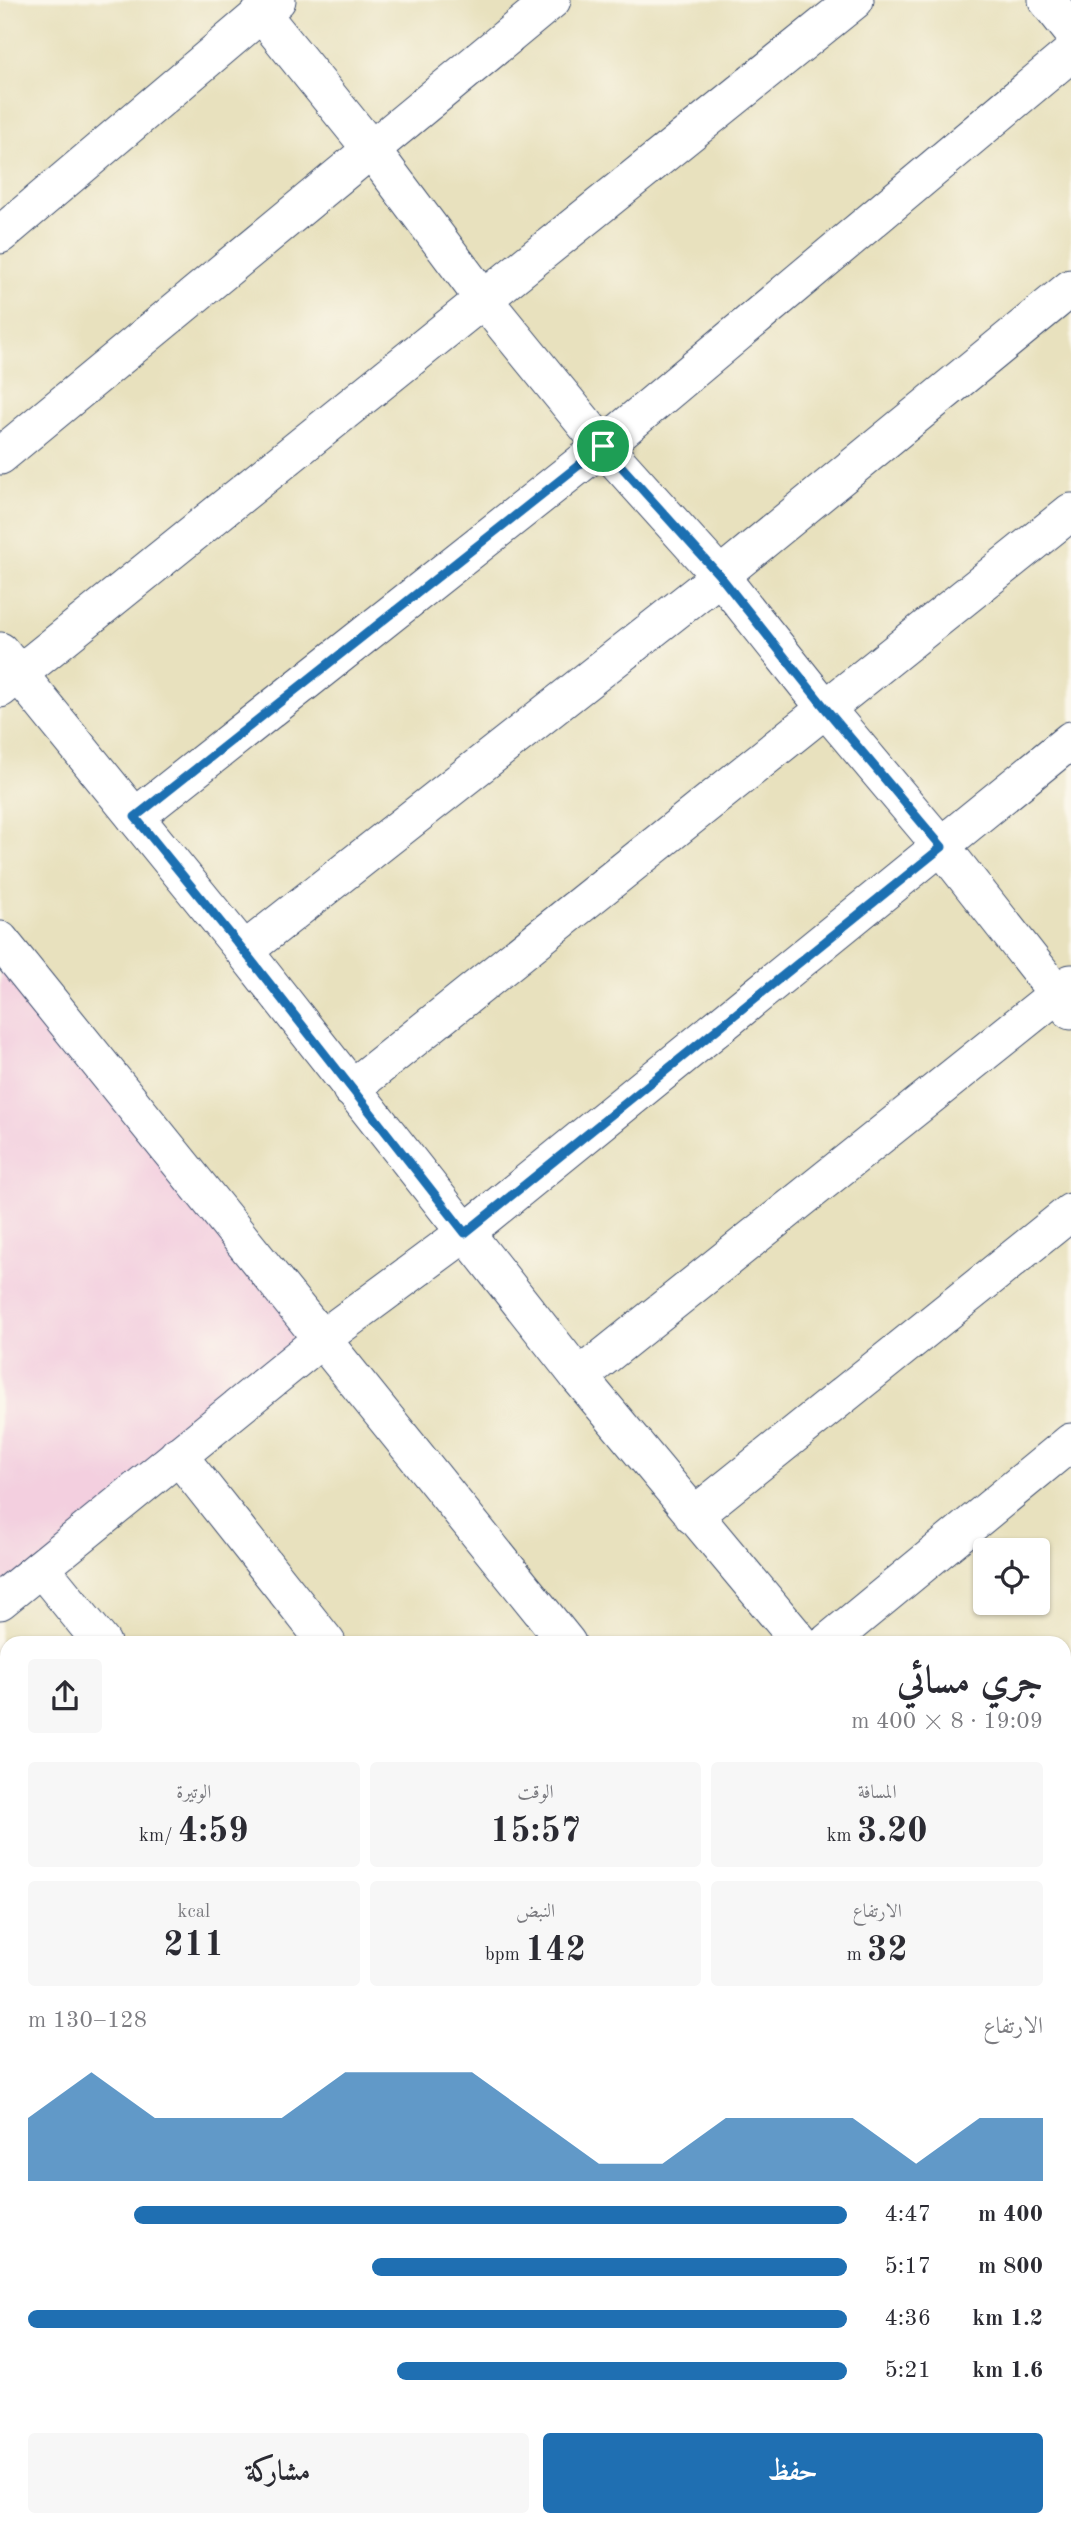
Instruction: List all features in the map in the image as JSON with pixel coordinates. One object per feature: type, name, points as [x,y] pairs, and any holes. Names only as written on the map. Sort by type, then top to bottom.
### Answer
[{"type":"street","points":[[0,456],[552,0]]},
{"type":"street","points":[[795,1636],[579,1377],[244,951],[135,817],[6,671],[484,300],[855,0]]},
{"type":"street","points":[[1047,0],[1071,30]]},
{"type":"street","points":[[0,234],[258,8],[370,149],[484,300],[603,446],[720,576],[826,709],[1066,996],[579,1377]]},
{"type":"street","points":[[135,817],[603,446],[1071,53]]},
{"type":"street","points":[[244,951],[720,576],[1071,288]]},
{"type":"street","points":[[351,1089],[1071,512]]},
{"type":"street","points":[[0,1601],[323,1338],[465,1233],[1071,740]]},
{"type":"street","points":[[0,940],[561,1636]]},
{"type":"street","points":[[693,1516],[1071,1212]]},
{"type":"street","points":[[835,1636],[1071,1442]]},
{"type":"street","points":[[178,1455],[321,1636]]},
{"type":"street","points":[[41,1568],[97,1636]]},
{"type":"shaded area","points":[[0,940],[323,1338],[0,1602]]},
{"type":"route","points":[[603,446],[720,576],[826,709],[942,847],[465,1233],[244,951],[135,817],[603,446]]}]
